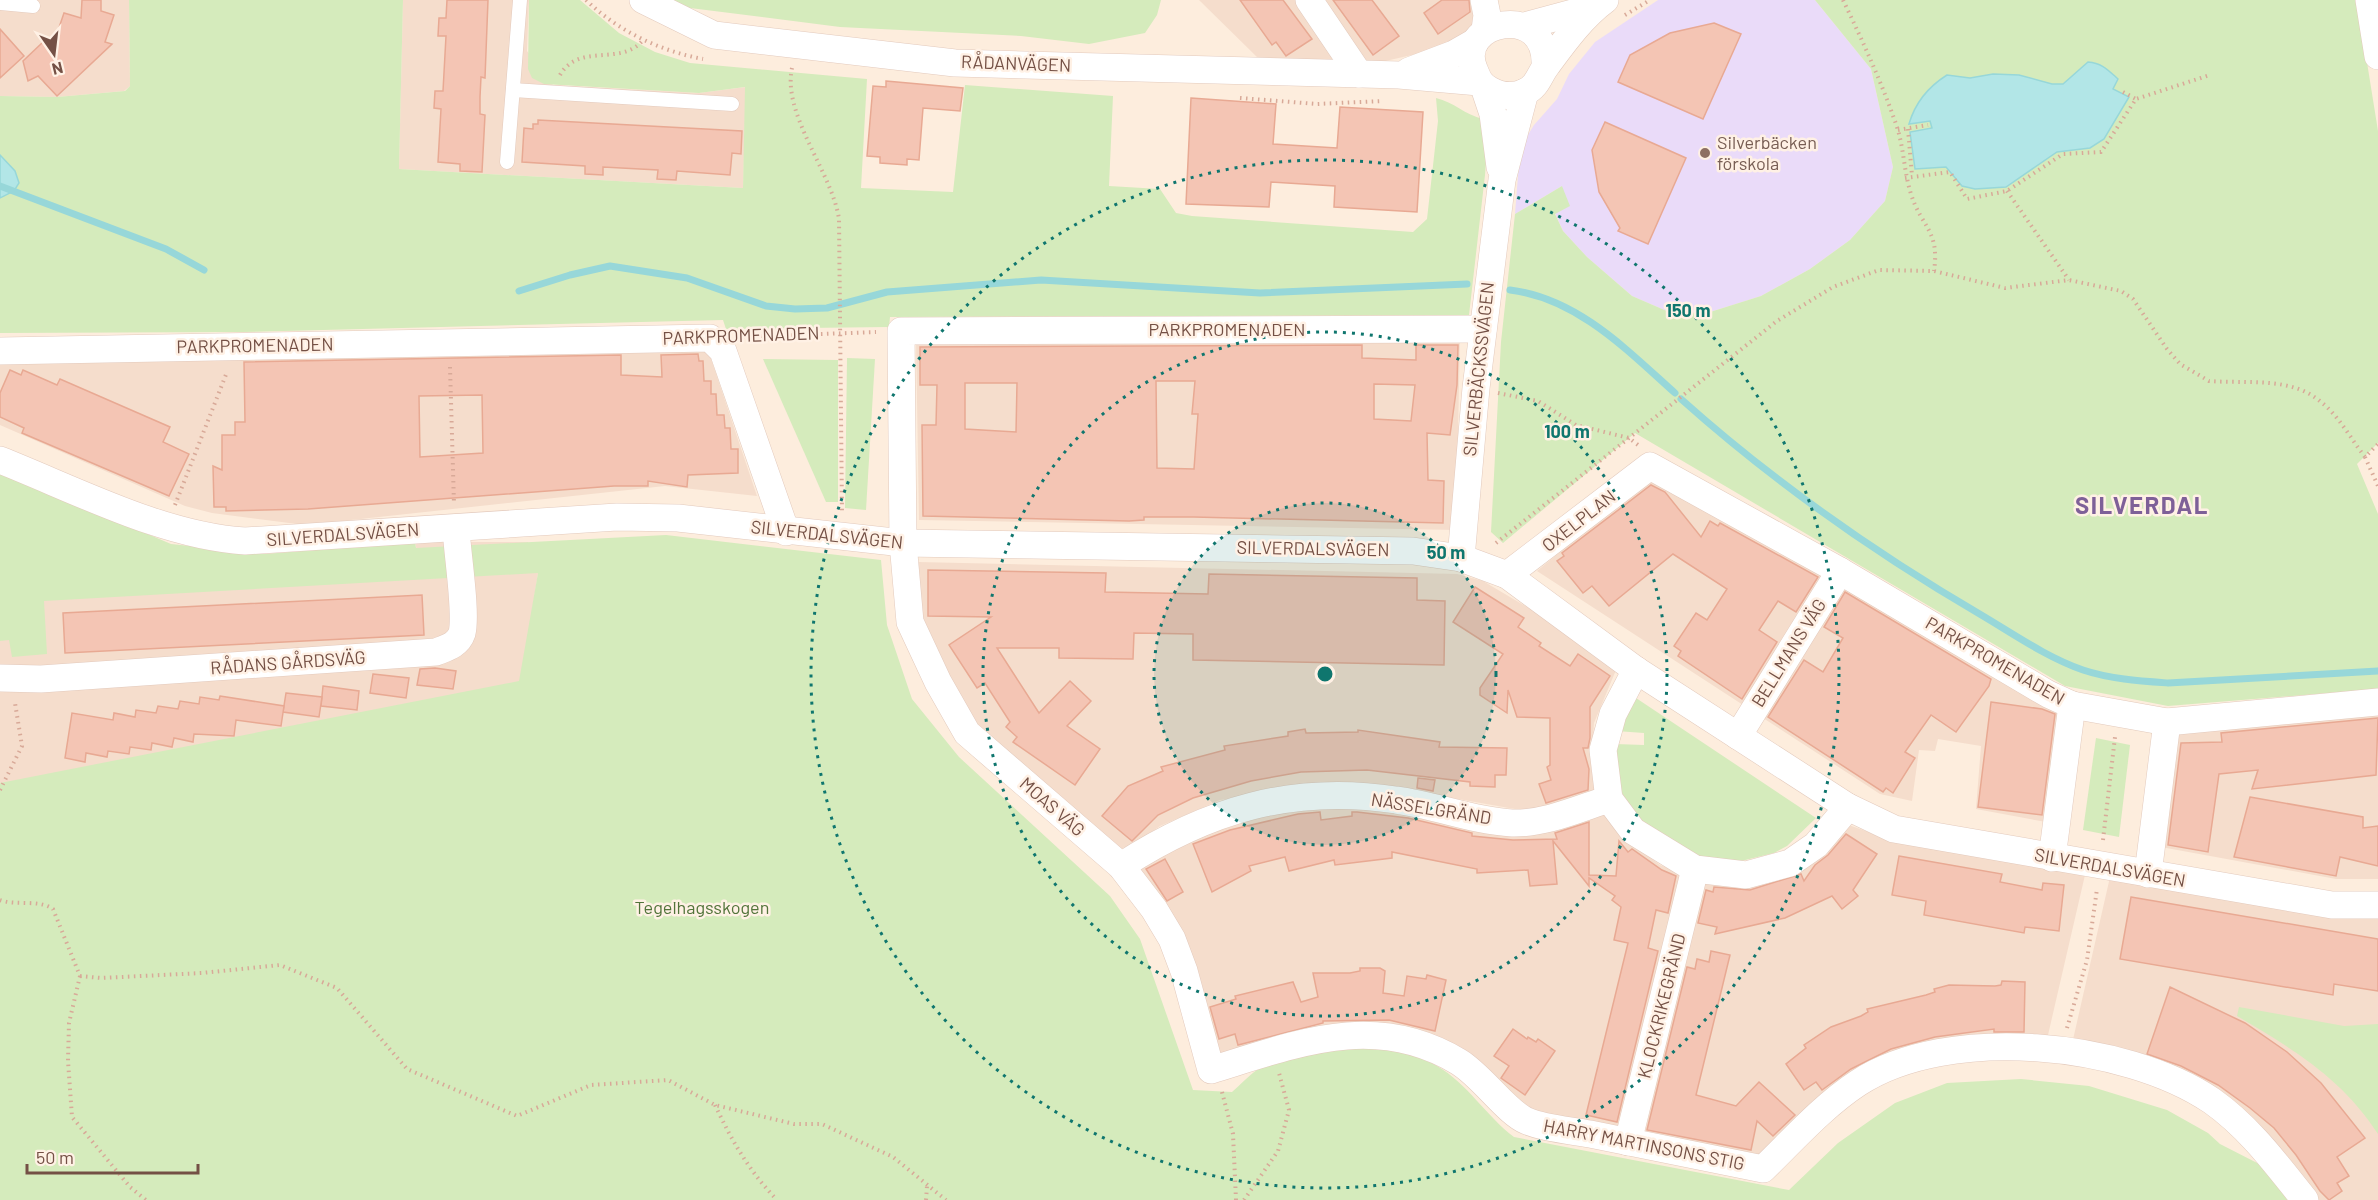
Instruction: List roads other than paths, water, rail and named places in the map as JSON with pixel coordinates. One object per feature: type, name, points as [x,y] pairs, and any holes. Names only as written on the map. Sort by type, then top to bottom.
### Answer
[{"type":"street","name":"RÅDANVÄGEN","points":[[643,0],[714,35],[955,63],[1399,75],[1482,85],[1500,95],[1513,96],[1536,85],[1545,67],[1600,4]]},
{"type":"street","points":[[1309,0],[1359,74]]},
{"type":"street","points":[[1482,85],[1472,65],[1487,15],[1484,0]]},
{"type":"street","points":[[2369,0],[2378,56]]},
{"type":"street","name":"RÅDANVÄGEN","points":[[1399,75],[1454,54],[1480,36],[1517,16],[1600,4]]},
{"type":"street","points":[[1517,16],[1539,37],[1546,54],[1545,67]]},
{"type":"street","name":"SILVERBÄCKSSVÄGEN","points":[[1482,85],[1492,114],[1502,180]]},
{"type":"street","name":"SILVERBÄCKSSVÄGEN","points":[[1461,558],[1476,388],[1502,180],[1525,92]]},
{"type":"street","name":"PARKPROMENADEN","points":[[901,331],[1483,329]]},
{"type":"street","name":"MOAS VÄG","points":[[901,331],[903,543],[910,622],[938,682],[967,733],[1120,866],[1154,909],[1172,939],[1184,971],[1211,1070]]},
{"type":"street","name":"PARKPROMENADEN","points":[[0,351],[710,338],[723,351],[786,532]]},
{"type":"street","name":"SILVERDALSVÄGEN","points":[[0,460],[171,528],[210,539],[244,541],[455,511],[678,518],[786,532],[903,543],[1413,551],[1461,558],[1516,569],[1636,670],[1848,807],[1894,829],[2332,905],[2378,905]]},
{"type":"street","name":"PARKPROMENADEN","points":[[1650,466],[1840,571],[2048,694],[2072,705],[2167,722],[2378,702]]},
{"type":"street","name":"OXELPLAN","points":[[1516,569],[1650,466]]},
{"type":"street","name":"RÅDANS GÅRDSVÄG","points":[[6,678],[41,679],[436,652],[454,644],[462,633],[463,610],[455,511]]},
{"type":"street","name":"BELLMANS VÄG","points":[[1738,736],[1840,571]]},
{"type":"street","points":[[1636,670],[1612,714],[1603,750],[1609,799],[1633,831],[1695,869],[1746,875],[1790,863],[1816,845],[1848,807]]},
{"type":"street","points":[[2052,858],[2072,705]]},
{"type":"street","points":[[2148,874],[2167,722]]},
{"type":"street","name":"NÄSSELGRÄND","points":[[1120,866],[1159,841],[1199,822],[1277,800],[1336,796],[1396,800],[1513,823],[1541,820],[1609,799]]},
{"type":"street","name":"KLOCKRIKEGRÄND","points":[[1628,1143],[1695,869]]},
{"type":"street","name":"HARRY MARTINSONS STIG","points":[[1211,1070],[1306,1041],[1339,1035],[1368,1034],[1400,1038],[1431,1047],[1460,1062],[1481,1078],[1527,1121],[1763,1169],[1858,1083],[1898,1065],[1937,1053],[1997,1046],[2059,1048],[2138,1067],[2176,1082],[2211,1100],[2240,1123],[2264,1147],[2305,1200]]},
{"type":"lane","points":[[507,162],[520,0]]},
{"type":"lane","points":[[0,3],[33,6]]},
{"type":"lane","points":[[513,90],[732,104]]},
{"type":"water","points":[[2088,62],[2101,65],[2111,73],[2118,79],[2113,89],[2129,97],[2104,139],[2090,148],[2057,152],[2006,187],[1975,189],[1962,186],[1946,167],[1915,169],[1910,132],[1932,128],[1930,121],[1909,124],[1923,96],[1947,75],[1970,78],[1993,74],[2019,75],[2052,84],[2063,84]]},
{"type":"water","points":[[0,155],[15,171],[19,183],[14,191],[0,198]]},
{"type":"waterway","points":[[0,186],[166,249],[204,270]]},
{"type":"waterway","points":[[519,291],[570,275],[610,266],[687,278],[766,306],[795,309],[827,308],[887,292],[1041,280],[1260,293],[1467,284]]},
{"type":"waterway","points":[[1510,290],[1557,303],[1600,328],[1675,393]]},
{"type":"waterway","points":[[1681,399],[1789,488],[1865,542],[2019,638],[2070,665],[2114,678],[2168,683],[2378,671]]},
{"type":"place","name":"Silverbäcken förskola","points":[[1705,153]]},
{"type":"district","name":"SILVERDAL","points":[[2142,506]]},
{"type":"park label","name":"Tegelhagsskogen","points":[[702,908]]}]
